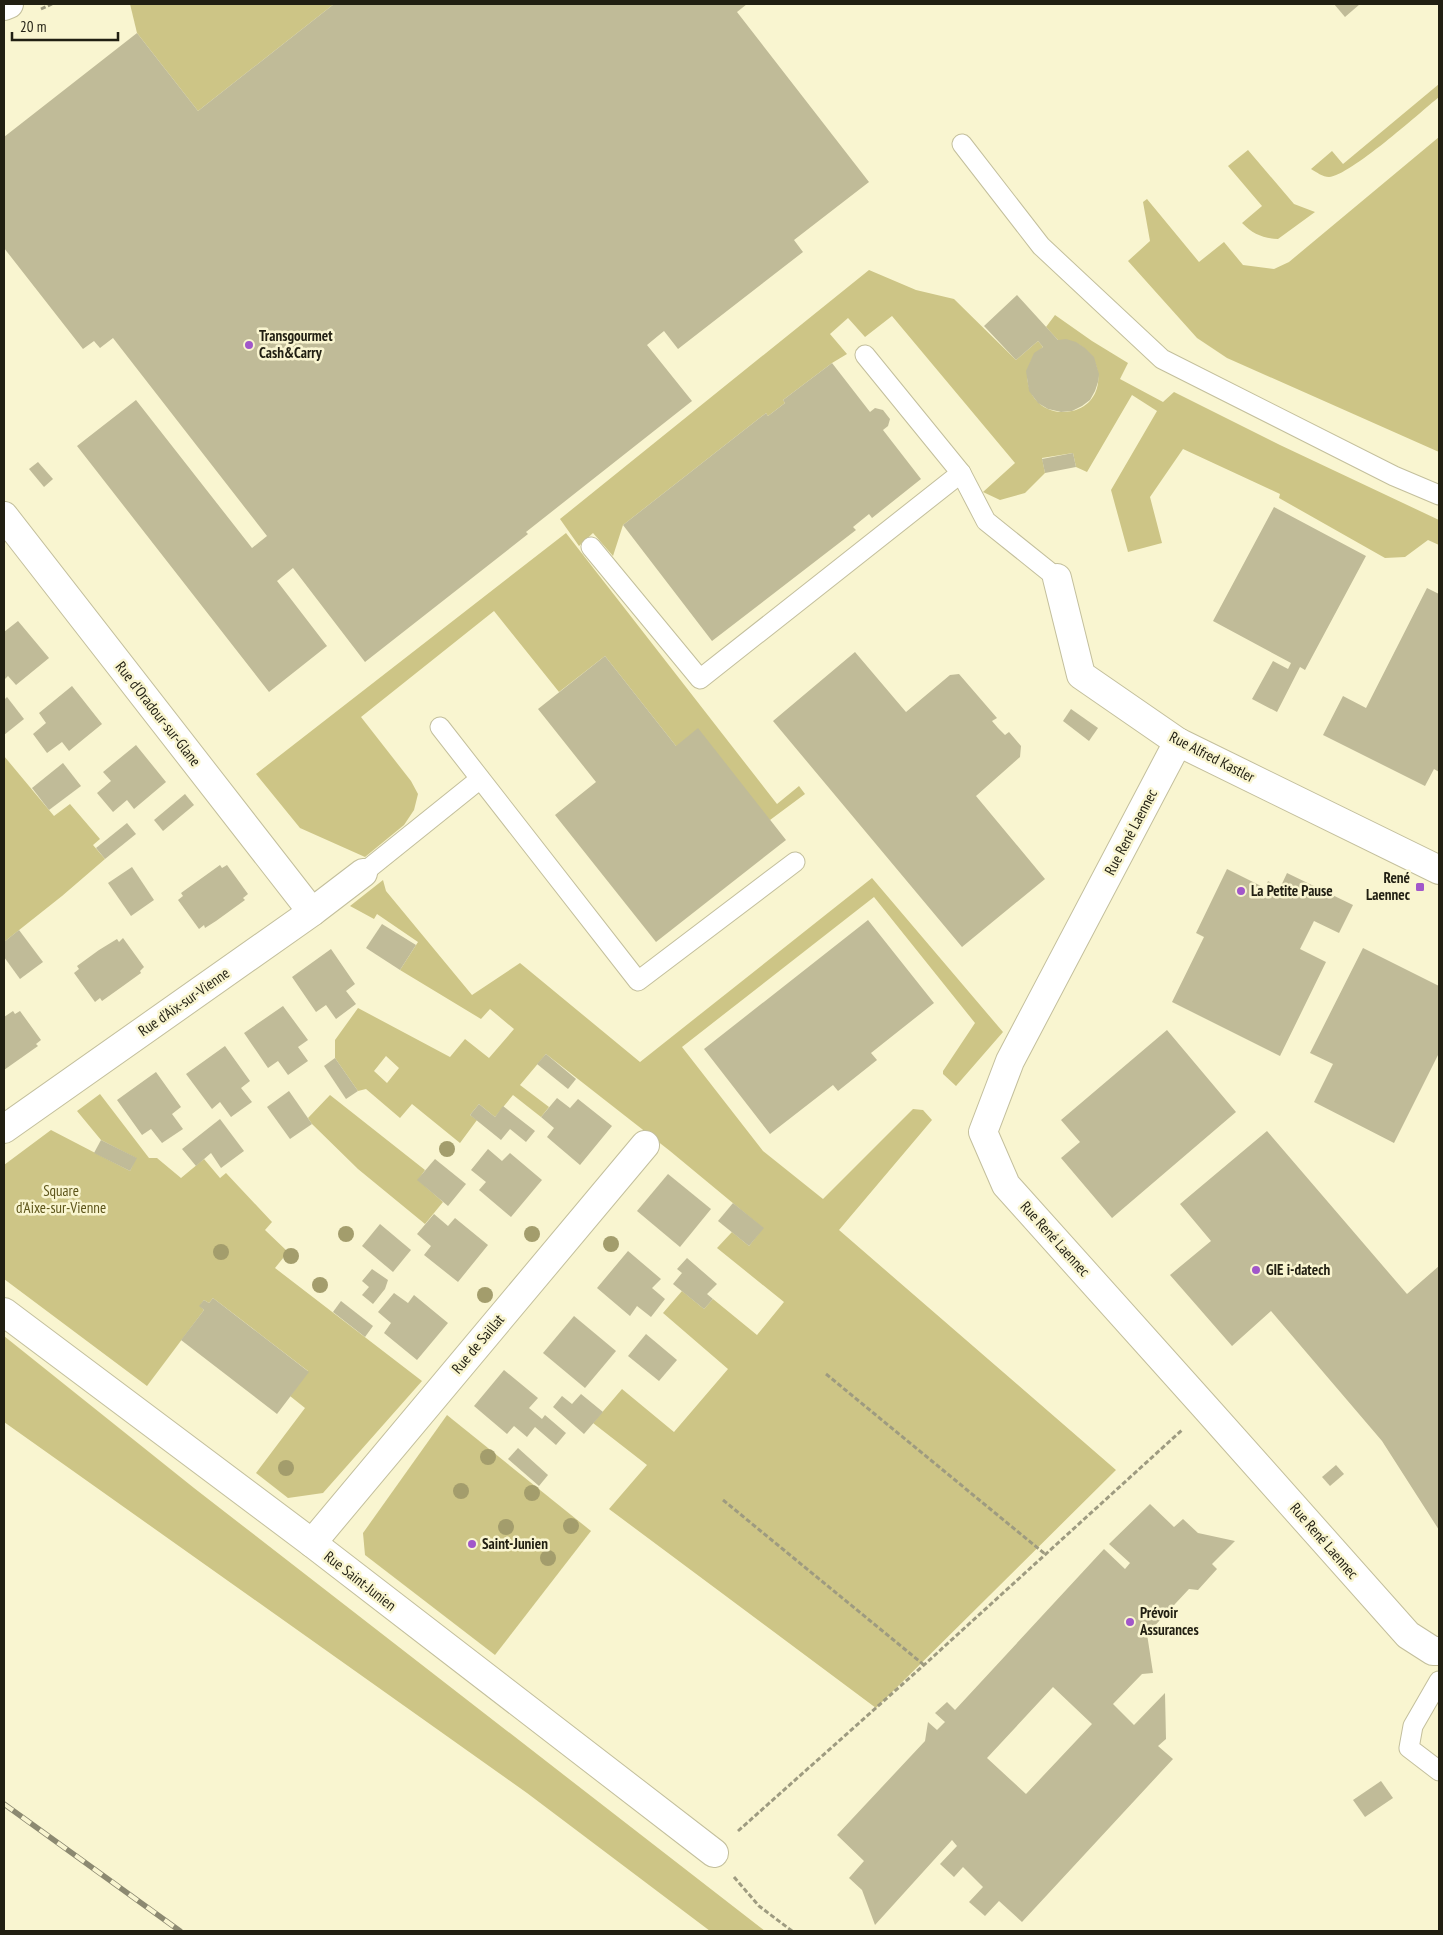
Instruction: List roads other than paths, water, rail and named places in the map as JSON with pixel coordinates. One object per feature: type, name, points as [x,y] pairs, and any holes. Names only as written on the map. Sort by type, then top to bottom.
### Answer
[{"type":"street","points":[[4,6],[9,4]]},
{"type":"street","name":"Rue d'Oradour-sur-Glane","points":[[4,516],[312,912]]},
{"type":"street","name":"Rue Alfred Kastler","points":[[1056,578],[1081,675],[1178,742],[1439,870]]},
{"type":"street","name":"Rue René Laennec","points":[[1178,742],[1010,1061],[983,1132],[1006,1185],[1408,1635],[1433,1651],[1439,1652]]},
{"type":"street","name":"Rue d'Aix-sur-Vienne","points":[[4,1129],[312,912],[363,873]]},
{"type":"street","name":"Rue de Saillat","points":[[312,1544],[645,1146]]},
{"type":"street","name":"Rue Saint-Junien","points":[[4,1312],[312,1544],[714,1852]]},
{"type":"lane","points":[[962,144],[1041,246],[1162,359],[1394,476],[1439,495]]},
{"type":"lane","points":[[865,355],[961,473],[986,521],[1056,578]]},
{"type":"lane","points":[[591,547],[700,679],[961,473]]},
{"type":"lane","points":[[440,728],[638,981],[795,862]]},
{"type":"lane","points":[[363,873],[480,779]]},
{"type":"lane","points":[[1439,1681],[1413,1726],[1409,1748],[1439,1771]]},
{"type":"railway","points":[[4,1804],[180,1931]]},
{"type":"place","name":"Transgourmet Cash&Carry","points":[[249,345]]},
{"type":"place","name":"René Laennec","points":[[1420,887]]},
{"type":"place","name":"La Petite Pause","points":[[1241,891]]},
{"type":"place","name":"GIE i-datech","points":[[1256,1270]]},
{"type":"place","name":"Saint-Junien","points":[[472,1544]]},
{"type":"place","name":"Prévoir Assurances","points":[[1130,1622]]},
{"type":"park label","name":"Square d'Aixe-sur-Vienne","points":[[61,1200]]}]
